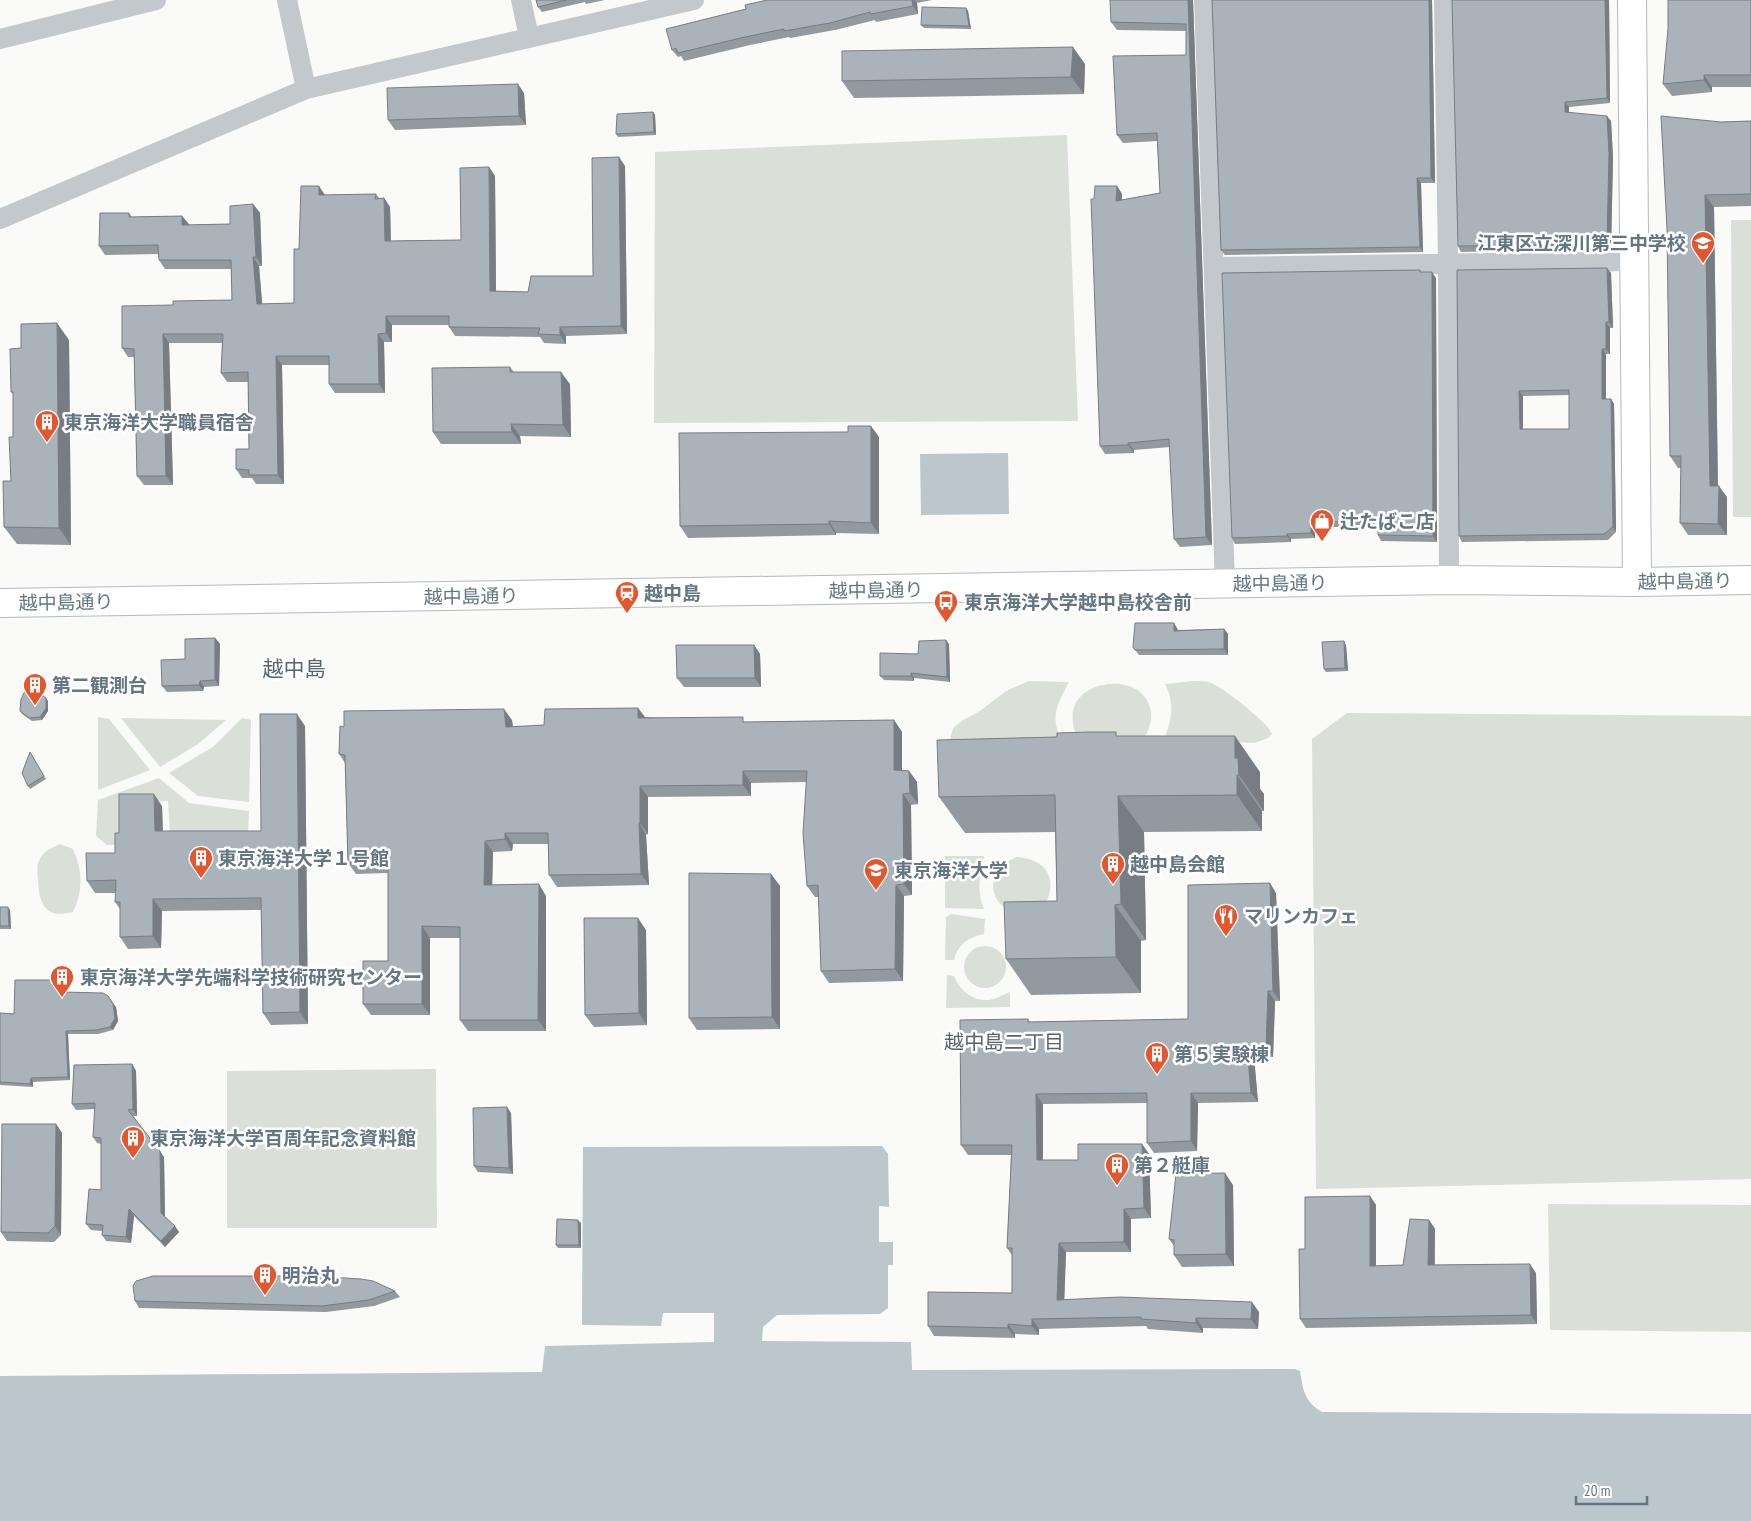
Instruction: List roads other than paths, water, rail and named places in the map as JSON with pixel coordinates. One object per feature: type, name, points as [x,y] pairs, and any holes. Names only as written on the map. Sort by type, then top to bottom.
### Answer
[{"type":"street","points":[[0,39],[156,0]]},
{"type":"street","points":[[287,0],[306,89]]},
{"type":"street","points":[[521,0],[529,37]]},
{"type":"street","points":[[0,219],[306,89],[694,0]]},
{"type":"street","points":[[1204,0],[1225,584]]},
{"type":"street","points":[[1444,0],[1448,263],[1449,580]]},
{"type":"street","points":[[1632,0],[1637,582]]},
{"type":"street","points":[[1215,267],[1634,260]]},
{"type":"street","name":"越中島通り","points":[[0,603],[1449,580],[1637,582],[1751,580]]},
{"type":"place","name":"江東区立深川第三中学校","points":[[1703,264]]},
{"type":"place","name":"東京海洋大学職員宿舎","points":[[47,443]]},
{"type":"place","name":"辻たばこ店","points":[[1322,542]]},
{"type":"place","name":"越中島","points":[[627,614]]},
{"type":"place","name":"東京海洋大学越中島校舎前","points":[[946,623]]},
{"type":"place","name":"第二観測台","points":[[35,706]]},
{"type":"place","name":"東京海洋大学１号館","points":[[201,879]]},
{"type":"place","name":"越中島会館","points":[[1113,885]]},
{"type":"place","name":"東京海洋大学","points":[[876,891]]},
{"type":"place","name":"マリンカフェ","points":[[1226,937]]},
{"type":"place","name":"東京海洋大学先端科学技術研究センター","points":[[62,998]]},
{"type":"place","name":"第５実験棟","points":[[1157,1075]]},
{"type":"place","name":"東京海洋大学百周年記念資料館","points":[[133,1159]]},
{"type":"place","name":"第２艇庫","points":[[1117,1186]]},
{"type":"place","name":"明治丸","points":[[265,1296]]},
{"type":"district","name":"越中島","points":[[294,668]]},
{"type":"district","name":"越中島二丁目","points":[[1004,1042]]}]
